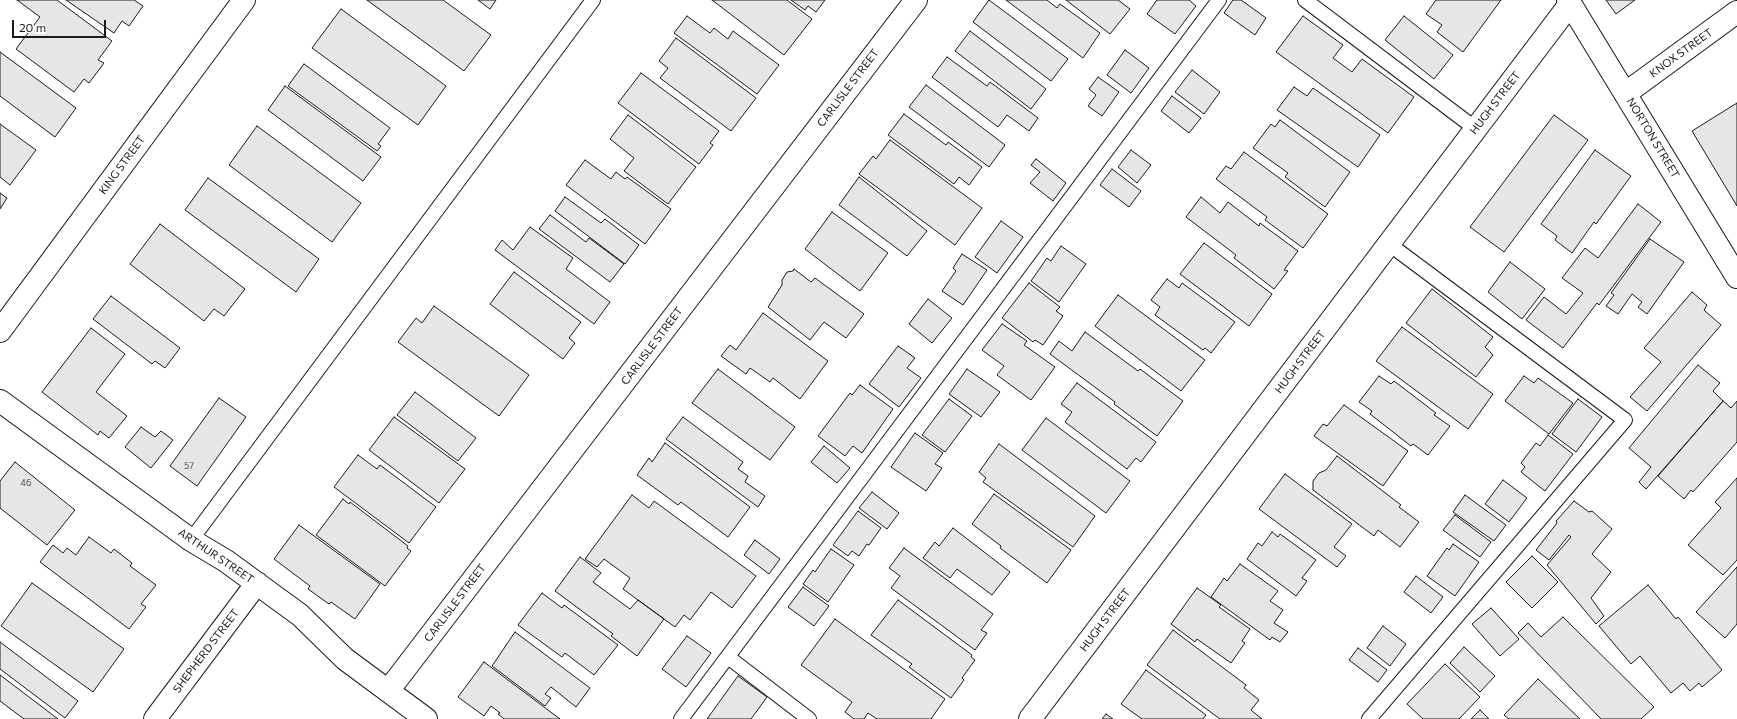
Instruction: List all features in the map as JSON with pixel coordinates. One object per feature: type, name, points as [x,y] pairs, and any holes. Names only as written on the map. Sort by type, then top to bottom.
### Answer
[{"type":"street","name":"KING STREET","points":[[0,331],[244,0]]},
{"type":"street","name":"CARLISLE STREET","points":[[388,691],[916,0]]},
{"type":"street","name":"HUGH STREET","points":[[1030,719],[1389,244],[1569,2]]},
{"type":"street","name":"NORTON STREET","points":[[1569,2],[1626,93],[1737,277]]},
{"type":"street","name":"KNOX STREET","points":[[1626,93],[1737,12]]},
{"type":"street","name":"ARTHUR STREET","points":[[0,400],[191,540],[257,583],[300,615],[345,659],[426,719]]},
{"type":"street","name":"SHEPHERD STREET","points":[[155,719],[257,583]]},
{"type":"lane","points":[[191,540],[593,0]]},
{"type":"lane","points":[[681,719],[1219,0]]},
{"type":"lane","points":[[1305,0],[1476,128]]},
{"type":"lane","points":[[1369,719],[1625,420],[1389,244]]},
{"type":"lane","points":[[728,657],[809,719]]},
{"type":"building","points":[[17,0],[57,0],[112,41],[98,60],[104,63],[89,83],[84,79],[74,92],[16,49],[40,17]]},
{"type":"building","points":[[66,0],[134,0],[143,6],[129,26],[122,21],[114,33]]},
{"type":"building","points":[[367,0],[443,0],[491,35],[464,71]]},
{"type":"building","points":[[478,0],[496,0],[490,9]]},
{"type":"building","points":[[712,0],[787,0],[812,19],[784,55]]},
{"type":"building","points":[[791,0],[825,0],[816,12],[808,6],[805,10]]},
{"type":"building","points":[[989,0],[1068,59],[1051,81],[973,22]]},
{"type":"building","points":[[1006,0],[1047,0],[1057,8],[1060,4],[1100,33],[1083,58]]},
{"type":"building","points":[[1066,0],[1118,0],[1130,9],[1110,34]]},
{"type":"building","points":[[1157,0],[1189,0],[1196,6],[1175,34],[1147,14]]},
{"type":"building","points":[[1233,0],[1241,0],[1266,18],[1255,35],[1224,13]]},
{"type":"building","points":[[1436,0],[1501,0],[1463,52],[1437,32],[1442,25],[1426,14]]},
{"type":"building","points":[[1606,0],[1635,0],[1616,14]]},
{"type":"building","points":[[341,9],[446,86],[418,125],[312,48]]},
{"type":"building","points":[[687,16],[710,33],[714,28],[728,39],[733,31],[779,65],[757,94],[674,33]]},
{"type":"building","points":[[1303,16],[1343,45],[1333,58],[1352,72],[1362,59],[1414,97],[1388,133],[1276,52]]},
{"type":"building","points":[[1404,16],[1453,55],[1434,79],[1385,40]]},
{"type":"building","points":[[970,31],[1046,89],[1031,109],[955,51]]},
{"type":"building","points":[[676,38],[756,98],[731,131],[660,78],[668,68],[659,61]]},
{"type":"building","points":[[1125,50],[1149,68],[1131,93],[1107,75]]},
{"type":"building","points":[[0,52],[76,108],[55,137],[0,96]]},
{"type":"building","points":[[947,57],[987,86],[990,82],[1038,118],[1029,131],[1007,115],[998,127],[932,77]]},
{"type":"building","points":[[304,64],[390,128],[378,144],[381,146],[377,151],[288,86]]},
{"type":"building","points":[[1192,70],[1220,92],[1204,114],[1175,92]]},
{"type":"building","points":[[641,73],[719,131],[710,143],[713,145],[699,164],[618,103]]},
{"type":"building","points":[[1098,77],[1119,92],[1102,116],[1088,106],[1096,95],[1089,89]]},
{"type":"building","points":[[926,85],[1005,145],[989,167],[909,107]]},
{"type":"building","points":[[285,86],[381,157],[363,181],[268,110]]},
{"type":"building","points":[[1294,87],[1307,96],[1313,88],[1380,135],[1358,167],[1277,110]]},
{"type":"building","points":[[1172,96],[1201,118],[1189,133],[1161,111]]},
{"type":"building","points":[[1737,103],[1737,206],[1692,131]]},
{"type":"building","points":[[904,114],[946,145],[948,142],[982,167],[969,185],[959,177],[954,184],[888,135]]},
{"type":"building","points":[[628,115],[696,167],[668,204],[624,171],[634,158],[610,139]]},
{"type":"building","points":[[1554,115],[1588,140],[1504,252],[1470,227]]},
{"type":"building","points":[[1280,120],[1350,172],[1325,207],[1285,177],[1288,173],[1253,148],[1271,124],[1275,127]]},
{"type":"building","points":[[0,124],[36,150],[10,185],[0,177]]},
{"type":"building","points":[[257,126],[361,203],[332,242],[229,165]]},
{"type":"building","points":[[890,140],[982,208],[955,245],[859,174],[873,156],[876,159]]},
{"type":"building","points":[[1131,150],[1151,165],[1137,183],[1118,167]]},
{"type":"building","points":[[1595,150],[1631,176],[1596,224],[1594,222],[1572,253],[1555,240],[1557,236],[1541,224]]},
{"type":"building","points":[[1244,152],[1328,214],[1303,248],[1265,220],[1267,217],[1216,179],[1226,166],[1231,169]]},
{"type":"building","points":[[1036,159],[1066,183],[1053,201],[1030,183],[1040,172],[1031,165]]},
{"type":"building","points":[[585,160],[611,179],[616,172],[625,179],[627,177],[671,209],[645,244],[566,185]]},
{"type":"building","points":[[1112,169],[1141,191],[1129,207],[1100,185]]},
{"type":"building","points":[[859,177],[927,231],[907,256],[839,205]]},
{"type":"building","points":[[208,178],[319,259],[296,292],[185,210]]},
{"type":"building","points":[[0,193],[7,198],[0,209]]},
{"type":"building","points":[[565,197],[601,223],[605,219],[639,245],[625,264],[555,211]]},
{"type":"building","points":[[1201,197],[1220,213],[1228,202],[1259,226],[1260,223],[1298,251],[1284,270],[1288,271],[1274,289],[1234,258],[1236,255],[1186,217]]},
{"type":"building","points":[[1638,204],[1661,222],[1599,305],[1597,303],[1563,348],[1526,320],[1544,297],[1566,314],[1583,293],[1562,278],[1585,248],[1598,258]]},
{"type":"building","points":[[832,212],[888,253],[860,291],[805,249]]},
{"type":"building","points":[[550,215],[586,242],[589,238],[624,264],[610,282],[539,229]]},
{"type":"building","points":[[1001,221],[1023,237],[997,273],[975,257]]},
{"type":"building","points":[[160,224],[245,289],[224,316],[214,309],[204,321],[130,264]]},
{"type":"building","points":[[530,227],[573,258],[566,269],[610,302],[594,324],[495,250],[502,240],[513,250]]},
{"type":"building","points":[[1650,239],[1684,262],[1647,314],[1638,307],[1642,302],[1632,294],[1618,314],[1606,306],[1614,295],[1611,293]]},
{"type":"building","points":[[1204,243],[1272,294],[1249,326],[1180,274]]},
{"type":"building","points":[[1061,246],[1086,264],[1059,302],[1031,281],[1047,258],[1051,261]]},
{"type":"building","points":[[962,254],[987,270],[963,305],[942,291],[956,271],[953,268]]},
{"type":"building","points":[[1510,262],[1545,289],[1522,319],[1488,292]]},
{"type":"building","points":[[794,269],[811,282],[815,278],[864,314],[846,338],[824,322],[810,340],[768,307],[782,285],[782,280],[787,272],[793,271]]},
{"type":"building","points":[[514,272],[581,322],[569,338],[575,343],[563,359],[490,304]]},
{"type":"building","points":[[1167,279],[1179,288],[1182,283],[1235,322],[1211,353],[1205,348],[1203,350],[1155,315],[1160,307],[1151,300]]},
{"type":"building","points":[[1029,283],[1060,307],[1056,311],[1063,316],[1043,345],[1035,340],[1033,342],[1002,318]]},
{"type":"building","points":[[1432,289],[1493,337],[1485,347],[1493,355],[1476,377],[1406,323]]},
{"type":"building","points":[[1692,292],[1707,305],[1704,310],[1721,325],[1647,411],[1630,397],[1661,362],[1644,348]]},
{"type":"building","points":[[1118,295],[1205,360],[1181,391],[1095,326]]},
{"type":"building","points":[[111,296],[180,348],[165,368],[155,361],[152,364],[93,319]]},
{"type":"building","points":[[928,299],[952,318],[932,343],[909,324]]},
{"type":"building","points":[[434,306],[529,375],[499,416],[398,342],[416,318],[422,323]]},
{"type":"building","points":[[763,313],[828,361],[800,399],[773,378],[770,382],[750,368],[746,374],[721,356],[730,345],[736,350]]},
{"type":"building","points":[[1002,324],[1027,341],[1024,345],[1055,367],[1031,400],[997,375],[1004,366],[982,350]]},
{"type":"building","points":[[1402,327],[1493,394],[1468,429],[1376,361]]},
{"type":"building","points":[[91,328],[125,354],[96,392],[127,416],[109,438],[100,431],[98,435],[42,392]]},
{"type":"building","points":[[1085,332],[1138,371],[1140,369],[1183,401],[1157,436],[1114,404],[1115,402],[1050,354],[1059,341],[1072,351]]},
{"type":"building","points":[[898,346],[915,358],[907,368],[921,378],[899,407],[869,384]]},
{"type":"building","points":[[1698,365],[1720,383],[1713,391],[1723,401],[1646,489],[1639,482],[1651,467],[1629,448]]},
{"type":"building","points":[[718,369],[795,427],[770,460],[692,403]]},
{"type":"building","points":[[967,369],[1000,392],[981,417],[949,394]]},
{"type":"building","points":[[1379,376],[1391,384],[1394,381],[1436,413],[1434,415],[1450,426],[1428,455],[1413,444],[1411,446],[1370,414],[1372,411],[1359,402]]},
{"type":"building","points":[[1524,376],[1534,383],[1538,378],[1573,403],[1549,434],[1505,401]]},
{"type":"building","points":[[1077,383],[1156,442],[1141,462],[1136,458],[1127,469],[1065,422],[1072,412],[1061,404]]},
{"type":"building","points":[[860,385],[893,409],[862,453],[853,446],[845,456],[818,436],[850,393],[852,395]]},
{"type":"building","points":[[415,392],[476,438],[458,461],[397,415]]},
{"type":"building","points":[[219,398],[246,417],[197,486],[170,466]]},
{"type":"building","points":[[949,399],[972,416],[945,452],[922,435]]},
{"type":"building","points":[[1578,399],[1602,417],[1576,452],[1552,434]]},
{"type":"building","points":[[1723,401],[1731,408],[1737,401],[1737,442],[1693,492],[1691,490],[1684,499],[1658,476]]},
{"type":"building","points":[[1344,405],[1408,451],[1383,486],[1314,436],[1323,424],[1327,426]]},
{"type":"building","points":[[394,417],[465,469],[439,503],[369,450]]},
{"type":"building","points":[[683,417],[743,462],[738,469],[748,476],[745,482],[765,496],[758,507],[666,439]]},
{"type":"building","points":[[1046,418],[1130,481],[1106,513],[1022,450]]},
{"type":"building","points":[[141,427],[155,437],[161,431],[173,440],[151,468],[125,447]]},
{"type":"building","points":[[915,433],[943,453],[935,464],[942,468],[926,491],[891,467]]},
{"type":"building","points":[[1548,435],[1573,454],[1545,491],[1521,472],[1525,467],[1521,463],[1536,443],[1540,446]]},
{"type":"building","points":[[665,443],[750,507],[728,537],[681,502],[678,505],[637,475],[649,458],[652,462]]},
{"type":"building","points":[[999,444],[1095,516],[1073,547],[983,482],[986,478],[979,472]]},
{"type":"building","points":[[824,446],[850,468],[837,483],[811,462]]},
{"type":"building","points":[[358,455],[377,469],[380,465],[436,507],[409,543],[334,487]]},
{"type":"building","points":[[1337,456],[1401,505],[1399,507],[1419,522],[1400,547],[1378,530],[1374,536],[1313,490],[1313,481],[1319,473],[1326,470]]},
{"type":"building","points":[[15,462],[75,510],[47,545],[0,508],[0,481]]},
{"type":"building","points":[[1285,474],[1352,524],[1334,547],[1346,556],[1337,567],[1259,509]]},
{"type":"building","points":[[1737,478],[1737,560],[1723,575],[1688,545],[1721,508],[1715,502]]},
{"type":"building","points":[[1503,480],[1527,498],[1509,522],[1485,504]]},
{"type":"building","points":[[872,492],[899,513],[887,529],[859,508]]},
{"type":"building","points":[[994,494],[1071,550],[1047,583],[1000,548],[1001,546],[972,524]]},
{"type":"building","points":[[632,495],[649,508],[654,501],[756,576],[732,608],[711,592],[690,620],[684,615],[675,627],[623,589],[630,578],[604,559],[597,567],[585,559]]},
{"type":"building","points":[[1465,495],[1506,525],[1494,541],[1453,512]]},
{"type":"building","points":[[343,499],[349,504],[350,502],[408,546],[407,548],[411,551],[385,586],[316,535]]},
{"type":"building","points":[[1574,501],[1589,512],[1592,511],[1612,529],[1592,554],[1611,572],[1591,598],[1604,616],[1596,624],[1547,565],[1571,537],[1569,535],[1549,560],[1536,550],[1557,523],[1556,521]]},
{"type":"building","points":[[858,511],[881,528],[859,556],[852,551],[848,556],[833,545]]},
{"type":"building","points":[[1455,515],[1491,542],[1480,557],[1443,530]]},
{"type":"building","points":[[299,525],[380,584],[355,619],[331,602],[329,604],[308,589],[310,586],[274,559]]},
{"type":"building","points":[[953,528],[1010,572],[992,595],[957,569],[950,578],[923,558],[935,542],[939,546]]},
{"type":"building","points":[[1272,532],[1278,537],[1280,534],[1316,560],[1302,578],[1307,581],[1296,596],[1247,559],[1258,543],[1262,546]]},
{"type":"building","points":[[89,537],[111,553],[114,549],[132,563],[130,566],[156,585],[141,604],[146,607],[129,629],[40,562],[53,545],[63,553],[67,548],[76,555]]},
{"type":"building","points":[[755,540],[780,559],[769,574],[744,555]]},
{"type":"building","points":[[1453,544],[1479,562],[1455,596],[1427,576],[1447,548],[1449,550]]},
{"type":"building","points":[[904,548],[993,614],[981,630],[987,633],[975,650],[891,588],[900,576],[889,568]]},
{"type":"building","points":[[831,549],[854,565],[828,602],[803,584],[813,570],[815,572]]},
{"type":"building","points":[[1532,556],[1558,582],[1532,608],[1506,582]]},
{"type":"building","points":[[580,557],[601,573],[593,582],[630,609],[638,600],[664,619],[637,656],[611,636],[613,634],[555,591]]},
{"type":"building","points":[[1240,564],[1278,591],[1270,601],[1283,610],[1274,623],[1288,632],[1280,642],[1272,637],[1270,640],[1211,597],[1224,578],[1227,581]]},
{"type":"building","points":[[1737,567],[1737,624],[1725,638],[1696,612]]},
{"type":"building","points":[[1416,576],[1443,597],[1431,613],[1404,592]]},
{"type":"building","points":[[32,583],[124,649],[93,692],[1,626]]},
{"type":"building","points":[[1648,585],[1676,619],[1678,617],[1722,670],[1702,687],[1699,683],[1690,691],[1683,683],[1671,693],[1640,656],[1631,664],[1599,626]]},
{"type":"building","points":[[803,587],[829,606],[814,626],[788,607]]},
{"type":"building","points":[[1197,588],[1221,605],[1219,607],[1250,629],[1242,641],[1245,643],[1231,663],[1197,639],[1195,642],[1171,624]]},
{"type":"building","points":[[542,593],[562,608],[564,605],[618,645],[594,675],[565,653],[562,657],[518,625]]},
{"type":"building","points":[[898,600],[972,655],[971,657],[975,660],[962,678],[964,680],[951,698],[909,667],[912,664],[871,635]]},
{"type":"building","points":[[1491,608],[1519,639],[1500,656],[1472,624]]},
{"type":"building","points":[[1563,617],[1654,707],[1641,719],[1601,719],[1518,633],[1528,623],[1541,637]]},
{"type":"building","points":[[835,619],[945,699],[931,719],[877,719],[868,713],[864,719],[854,719],[845,712],[852,702],[801,665]]},
{"type":"building","points":[[1383,626],[1406,644],[1390,666],[1367,648]]},
{"type":"building","points":[[1173,630],[1246,685],[1244,688],[1259,700],[1251,710],[1262,719],[1220,719],[1147,665]]},
{"type":"building","points":[[515,632],[590,688],[576,707],[551,687],[545,694],[551,698],[545,706],[492,666]]},
{"type":"building","points":[[687,636],[711,653],[686,687],[662,669]]},
{"type":"building","points":[[0,642],[78,701],[65,718],[0,669]]},
{"type":"building","points":[[1464,647],[1495,676],[1480,692],[1450,663]]},
{"type":"building","points":[[1358,648],[1387,670],[1378,682],[1349,660]]},
{"type":"building","points":[[484,662],[560,719],[504,719],[498,714],[500,713],[491,706],[484,716],[458,697]]},
{"type":"building","points":[[1445,664],[1480,697],[1459,719],[1423,719],[1407,704]]},
{"type":"building","points":[[1146,670],[1206,715],[1203,719],[1142,719],[1121,704]]},
{"type":"building","points":[[0,675],[58,719],[24,719],[0,701]]},
{"type":"building","points":[[738,676],[767,697],[751,719],[707,719]]},
{"type":"building","points":[[1538,679],[1580,719],[1509,719],[1504,715]]},
{"type":"building","points":[[1480,710],[1489,719],[1471,719]]},
{"type":"building","points":[[1106,714],[1113,719],[1102,719]]}]
